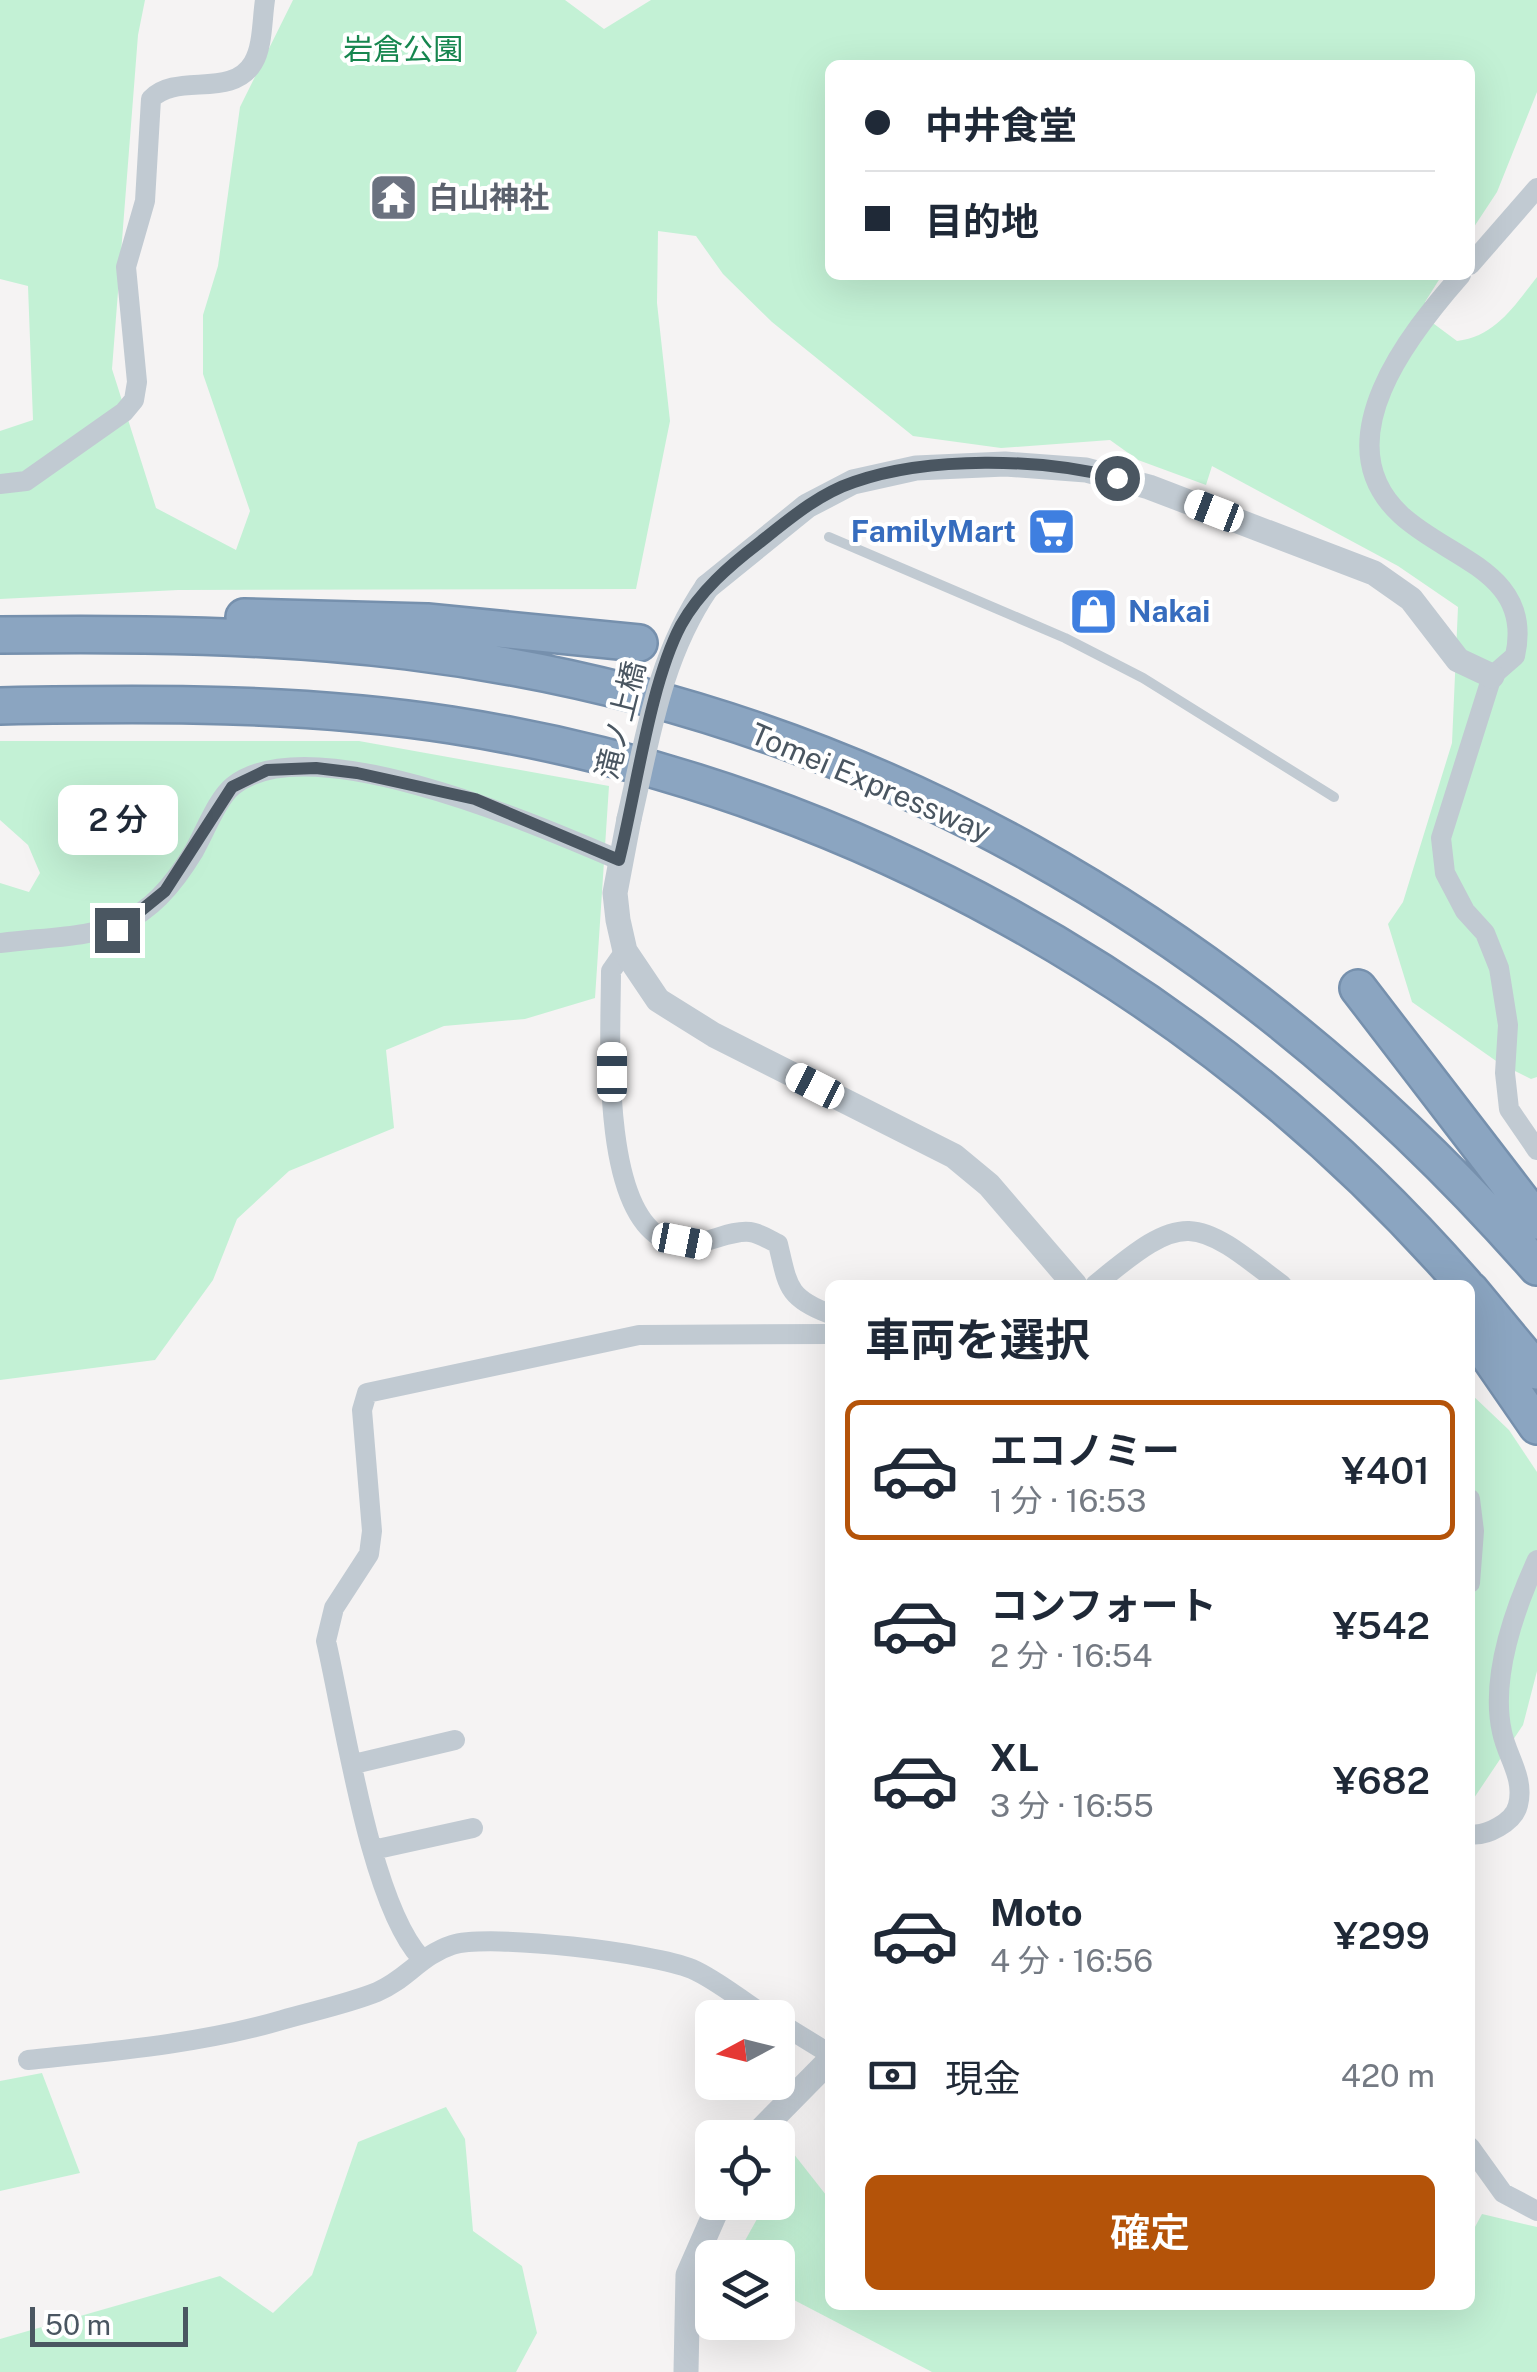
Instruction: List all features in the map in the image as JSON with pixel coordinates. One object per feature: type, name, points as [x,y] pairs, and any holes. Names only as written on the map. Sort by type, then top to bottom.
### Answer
[{"type":"highway","points":[[78,634],[199,619],[290,616],[427,622],[639,643]]},
{"type":"highway","name":"Tomei Expressway","points":[[0,635],[78,634],[342,645],[531,671],[726,722],[883,780],[943,807],[1074,877],[1248,992],[1306,1037],[1413,1134],[1537,1267]]},
{"type":"highway","name":"Tomei Expressway","points":[[0,706],[280,707],[398,718],[588,752],[747,799],[919,871],[1053,941],[1212,1048],[1339,1154],[1460,1280]]},
{"type":"highway","points":[[919,871],[1167,1038],[1283,1128],[1346,1186],[1431,1280]]},
{"type":"highway","points":[[1358,988],[1537,1221]]},
{"type":"highway","name":"Tomei Expressway","points":[[1475,1296],[1537,1371]]},
{"type":"highway","points":[[1475,1337],[1537,1426]]},
{"type":"street","points":[[0,484],[26,481],[124,412],[134,400],[137,382],[126,268],[145,201],[150,100],[171,86],[241,76],[252,65],[257,50],[265,0]]},
{"type":"street","points":[[1475,258],[1537,188]]},
{"type":"street","points":[[1457,280],[1403,349],[1381,389],[1370,429],[1370,448],[1382,488],[1402,516],[1488,572],[1514,608],[1519,625],[1516,656],[1492,676],[1441,838],[1445,873],[1465,911],[1486,933],[1499,968],[1508,1025],[1505,1073],[1510,1109],[1516,1124],[1537,1150]]},
{"type":"street","name":"滝ノ上橋","points":[[625,951],[615,892],[619,860],[664,667],[681,625],[708,587],[806,506],[853,482],[916,468],[969,466],[1086,470],[1149,487],[1374,573],[1411,599],[1458,660],[1492,676]]},
{"type":"street","points":[[0,943],[117,930],[165,891],[232,787],[267,770],[316,768],[357,773],[475,799],[619,860]]},
{"type":"street","points":[[825,1312],[804,1304],[788,1288],[778,1244],[748,1232],[703,1245],[660,1237],[638,1210],[612,1138],[611,971],[625,951],[658,1000],[682,1018],[954,1156],[989,1186],[1071,1280]]},
{"type":"street","points":[[1101,1280],[1141,1247],[1181,1230],[1203,1230],[1275,1280]]},
{"type":"street","points":[[420,1958],[407,1943],[373,1850],[326,1640],[334,1608],[368,1554],[372,1531],[362,1410],[367,1393],[639,1335],[825,1334]]},
{"type":"street","points":[[1475,1839],[1497,1828],[1517,1811],[1522,1788],[1501,1729],[1502,1670],[1537,1560]]},
{"type":"street","points":[[354,1764],[456,1740]]},
{"type":"street","points":[[373,1850],[472,1828]]},
{"type":"street","points":[[28,2060],[152,2046],[277,2022],[378,1991],[413,1970],[420,1958],[455,1944],[485,1940],[636,1956],[692,1969],[741,2000]]},
{"type":"street","points":[[795,2033],[825,2054]]},
{"type":"street","points":[[770,2120],[825,2062]]},
{"type":"street","points":[[1475,2155],[1503,2193],[1537,2210]]},
{"type":"street","points":[[686,2372],[688,2275],[712,2220]]},
{"type":"lane","points":[[829,537],[1144,678],[1334,798]]},
{"type":"green space","name":"岩倉公園","points":[[0,0],[145,0],[138,35],[112,369],[156,508],[236,550],[250,511],[203,374],[203,315],[218,266],[240,107],[293,0],[565,0],[604,29],[651,0],[1537,0],[1537,92],[1497,192],[1475,225],[1475,60],[825,60],[825,280],[1439,280],[1425,302],[1426,318],[1457,341],[1493,326],[1537,277],[1537,1077],[1531,1079],[1499,1063],[1412,1002],[1388,924],[1403,902],[1452,743],[1458,607],[1398,566],[1212,466],[1206,485],[1138,460],[1110,440],[1001,448],[913,436],[772,322],[723,274],[696,236],[658,231],[657,303],[670,421],[636,589],[178,590],[0,599],[0,431],[33,420],[28,286],[0,279]]},
{"type":"green space","points":[[0,741],[359,741],[609,786],[595,998],[525,1019],[444,1026],[386,1050],[394,1128],[289,1171],[237,1219],[213,1280],[155,1360],[0,1380],[0,883],[29,892],[40,873],[28,845],[0,820]]},
{"type":"green space","points":[[1475,1398],[1509,1430],[1537,1472],[1537,1671],[1523,1725],[1475,1797]]},
{"type":"green space","points":[[42,2073],[80,2173],[0,2191],[0,2081]]},
{"type":"green space","points":[[446,2107],[465,2139],[473,2231],[522,2266],[537,2333],[516,2372],[0,2372],[0,2339],[220,2276],[273,2313],[312,2275],[358,2142]]},
{"type":"green space","points":[[795,2156],[825,2194],[825,2310],[1475,2310],[1475,2227],[1482,2214],[1537,2227],[1537,2372],[932,2372],[795,2301],[795,2240],[745,2240],[757,2220],[795,2220]]},
{"type":"place","name":"白山神社","points":[[394,197]]},
{"type":"place","name":"FamilyMart","points":[[1051,531]]},
{"type":"place","name":"Nakai","points":[[1093,611]]},
{"type":"route","points":[[117,930],[165,891],[232,787],[267,770],[316,768],[357,773],[475,799],[619,860],[664,667],[681,625],[708,587],[731,564],[806,506],[853,482],[916,468],[1005,464],[1086,470],[1117,478]]}]
